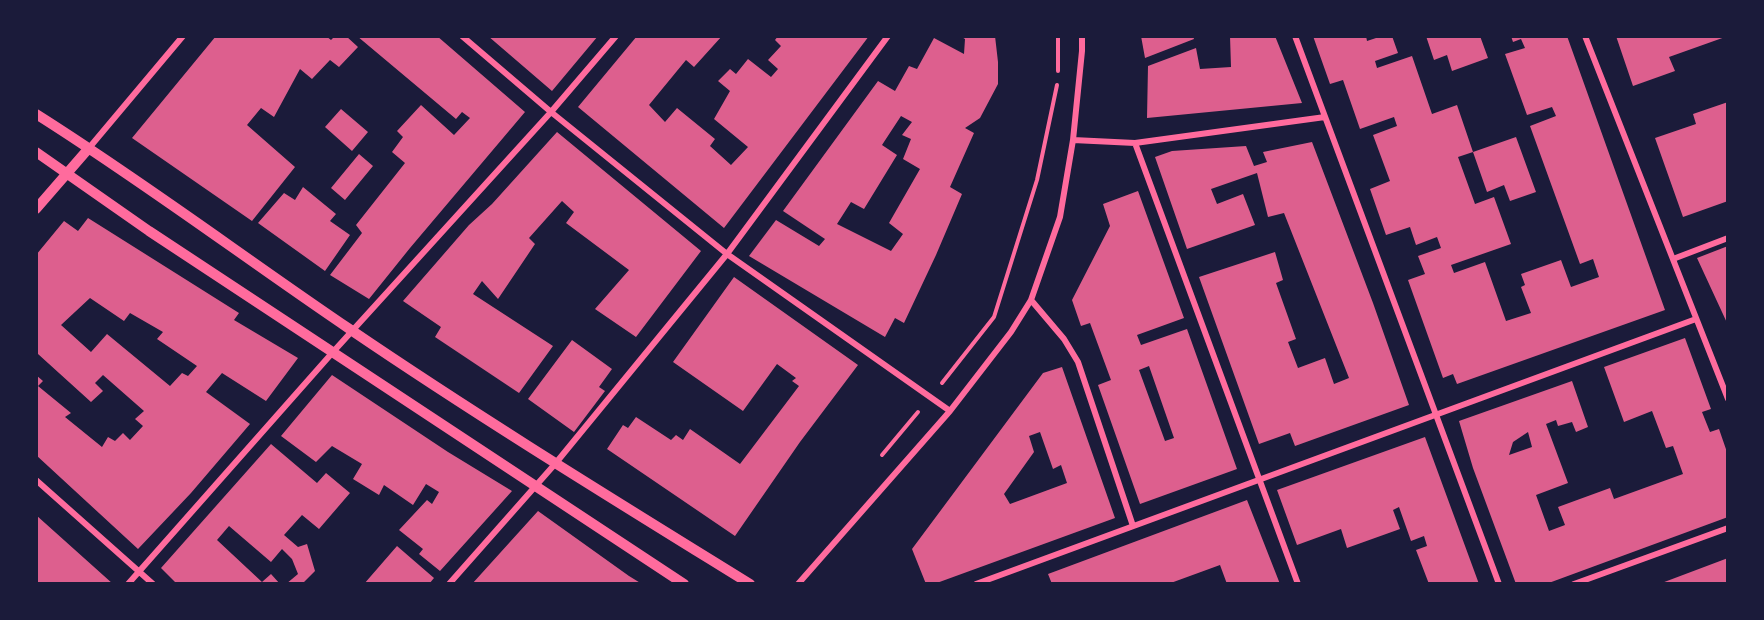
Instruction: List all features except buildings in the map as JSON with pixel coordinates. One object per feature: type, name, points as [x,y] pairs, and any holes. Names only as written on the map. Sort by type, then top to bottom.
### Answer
[{"type":"street","points":[[36,209],[183,36]]},
{"type":"street","points":[[462,36],[551,112],[727,254],[950,411]]},
{"type":"street","points":[[128,584],[333,352],[551,112],[616,36]]},
{"type":"street","points":[[449,584],[555,464],[727,254],[888,36]]},
{"type":"street","points":[[798,584],[950,411],[1011,332],[1031,300],[1060,217],[1073,140],[1082,36]]},
{"type":"street","points":[[1295,36],[1499,584]]},
{"type":"street","points":[[1585,36],[1728,399]]},
{"type":"street","points":[[36,114],[89,148],[352,331],[555,464],[750,584]]},
{"type":"street","points":[[1073,140],[1135,142],[1325,117]]},
{"type":"street","points":[[1135,142],[1298,584]]},
{"type":"street","points":[[36,152],[158,237],[684,584]]},
{"type":"street","points":[[1673,259],[1728,238]]},
{"type":"street","points":[[1031,300],[1064,339],[1078,362],[1133,526]]},
{"type":"street","points":[[976,584],[1696,319]]},
{"type":"street","points":[[36,480],[153,584]]},
{"type":"street","points":[[1574,584],[1728,528]]},
{"type":"path","points":[[881,456],[994,317],[1037,180],[1058,78],[1058,36]]}]
